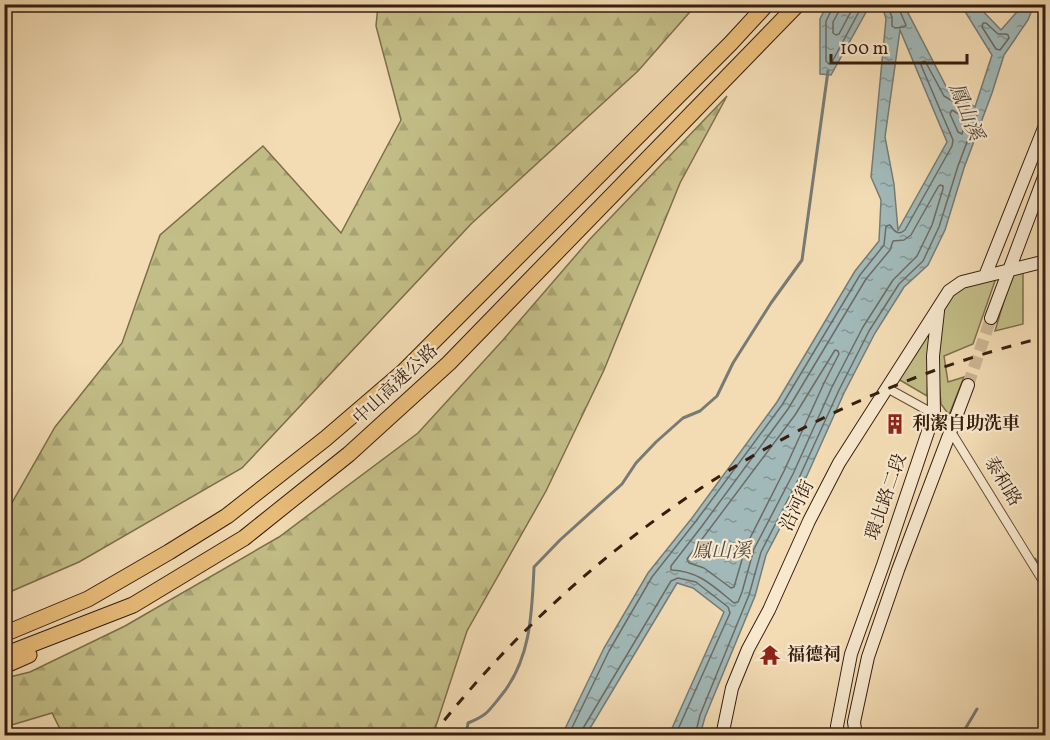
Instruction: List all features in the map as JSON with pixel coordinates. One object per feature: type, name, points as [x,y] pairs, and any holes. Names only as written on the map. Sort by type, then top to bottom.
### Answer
[{"type":"highway","name":"中山高速公路","points":[[4,634],[88,599],[169,552],[227,516],[325,439],[403,372],[731,43],[767,4]]},
{"type":"highway","name":"中山高速公路","points":[[4,655],[133,605],[244,538],[349,454],[449,363],[798,4]]},
{"type":"highway","points":[[4,666],[133,605]]},
{"type":"street","points":[[985,276],[1046,123]]},
{"type":"street","points":[[991,318],[1046,172]]},
{"type":"street","points":[[939,307],[950,291],[962,282],[1046,261]]},
{"type":"street","name":"沿河街","points":[[722,735],[732,688],[809,521],[839,463],[939,307]]},
{"type":"street","name":"環北路二段","points":[[838,735],[837,726],[851,654],[934,414],[933,356],[939,307]]},
{"type":"street","name":"環北路二段","points":[[856,735],[855,722],[868,657],[898,570],[968,385]]},
{"type":"street","name":"泰和路","points":[[887,388],[934,414],[950,430],[1046,586]]},
{"type":"green space","points":[[378,5],[696,5],[638,71],[471,224],[242,468],[79,562],[5,594],[5,515],[55,427],[122,343],[160,235],[263,146],[341,233],[401,120],[376,26]]},
{"type":"green space","points":[[727,96],[680,183],[604,370],[546,491],[467,631],[433,735],[63,735],[52,713],[5,727],[5,678],[30,672],[125,626],[279,537],[418,433],[503,340],[590,239]]},
{"type":"green space","points":[[1023,269],[1023,324],[995,331],[1012,274]]},
{"type":"green space","points":[[996,278],[973,344],[944,356],[948,382],[964,377],[949,415],[941,404],[939,383],[938,355],[943,311],[953,294],[965,285]]},
{"type":"green space","points":[[932,324],[929,356],[927,396],[898,379]]},
{"type":"water","points":[[827,5],[870,5],[831,75],[820,74],[820,19]]},
{"type":"water","name":"鳳山溪","points":[[882,5],[905,5],[949,92],[975,107],[992,55],[961,5],[977,5],[1001,30],[1023,5],[1034,5],[1028,20],[1004,55],[964,168],[945,230],[928,265],[904,287],[875,333],[844,393],[805,480],[766,555],[755,596],[705,717],[700,735],[669,735],[724,612],[693,588],[677,583],[586,735],[562,735],[604,648],[648,573],[692,518],[777,402],[855,271],[879,241],[881,200],[871,177],[886,19]],"holes":[[[900,30],[947,142],[898,230],[894,184],[885,137]]]},
{"type":"waterway","points":[[466,736],[468,723],[483,716],[489,710],[510,683],[518,668],[531,619],[534,567],[560,540],[622,484],[636,463],[656,442],[683,418],[700,411],[717,396],[733,363],[771,303],[802,260],[828,71]]},
{"type":"waterway","points":[[1035,559],[1046,576]]},
{"type":"waterway","points":[[961,736],[977,709]]},
{"type":"tunnel","points":[[968,385],[991,318]]},
{"type":"railway","points":[[432,736],[492,665],[558,600],[629,540],[706,485],[786,437],[870,396],[957,363],[1046,337]]},
{"type":"place","name":"利潔自助洗車","points":[[895,424]]},
{"type":"place","name":"福德祠","points":[[770,655]]}]
